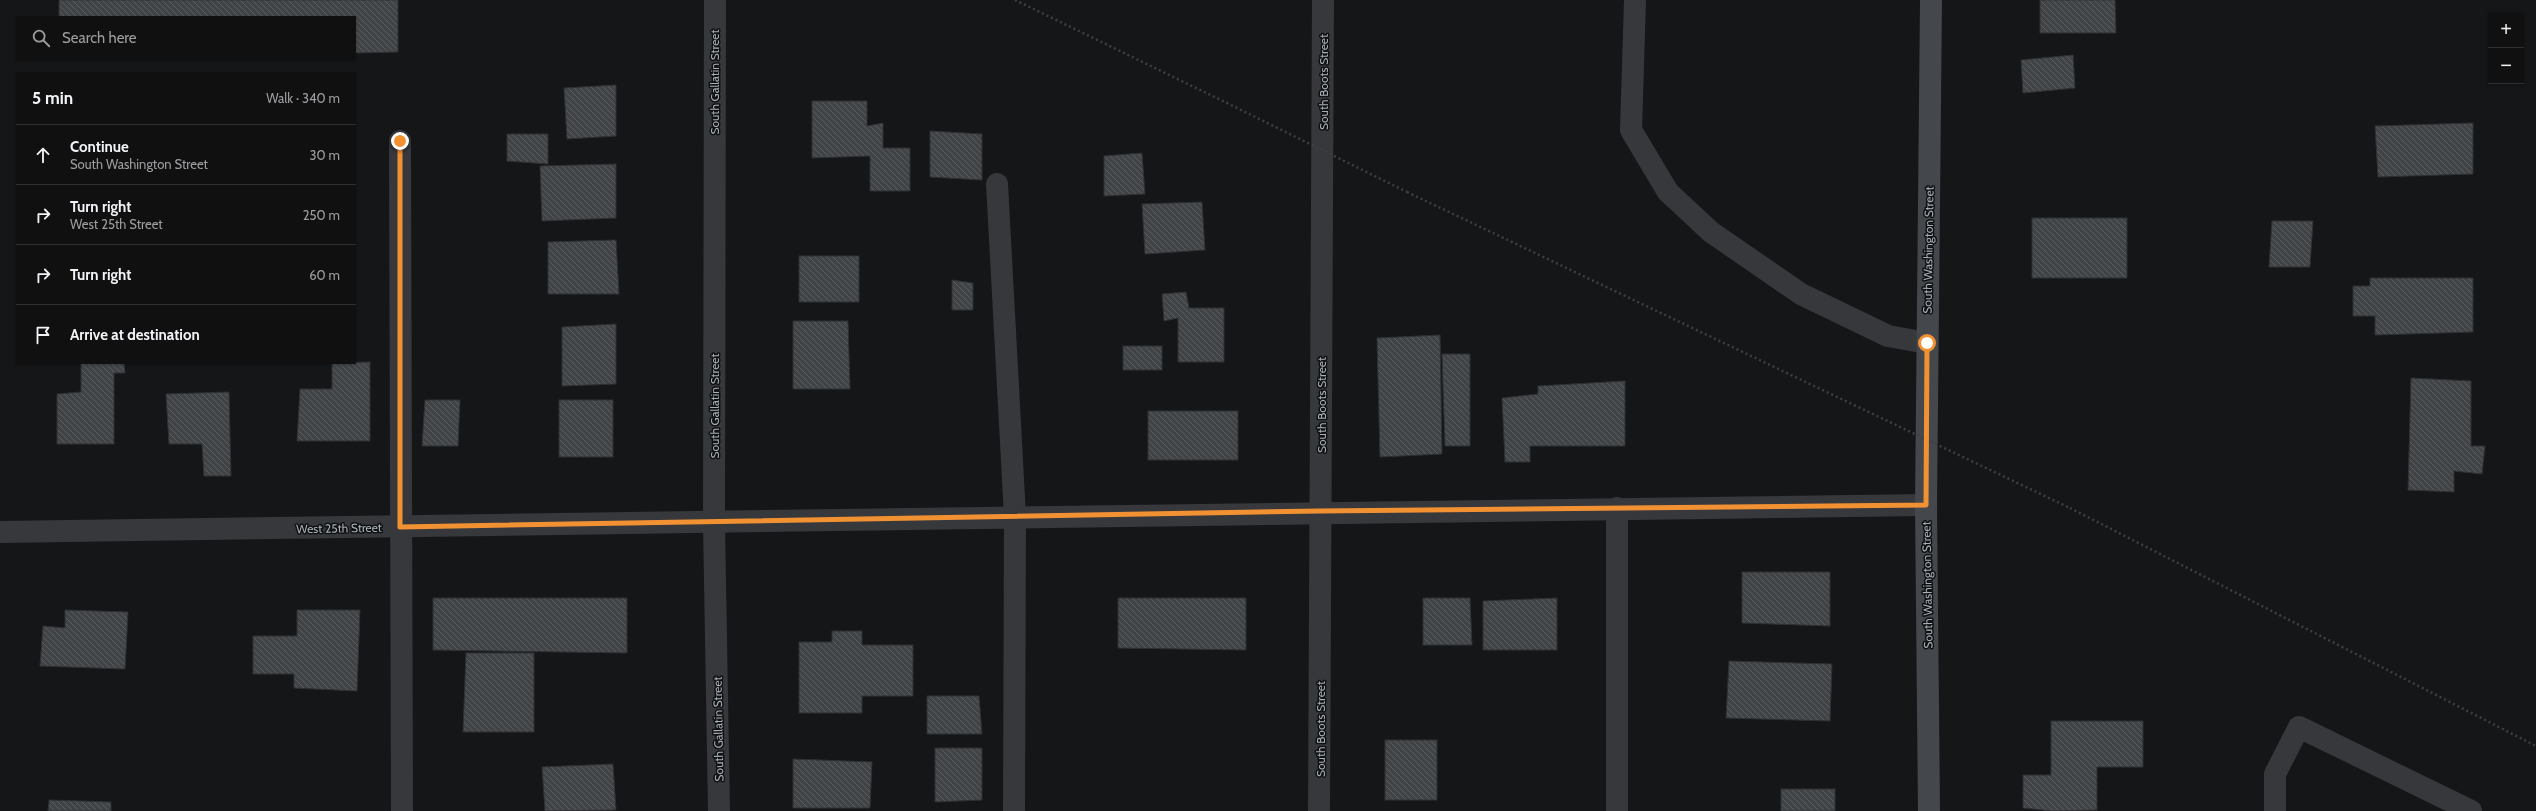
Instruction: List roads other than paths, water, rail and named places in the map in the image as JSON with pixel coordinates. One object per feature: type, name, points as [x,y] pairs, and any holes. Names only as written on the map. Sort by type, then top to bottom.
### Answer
[{"type":"main road","name":"South Washington Street","points":[[1930,811],[1926,505],[1931,0]]},
{"type":"street","name":"South Gallatin Street","points":[[714,0],[714,523],[719,811]]},
{"type":"street","name":"South Boots Street","points":[[1319,811],[1323,0]]},
{"type":"street","points":[[1635,0],[1631,130],[1668,192],[1711,232],[1801,294],[1888,336],[1927,343]]},
{"type":"street","points":[[400,141],[402,811]]},
{"type":"street","points":[[997,184],[1015,516],[1014,811]]},
{"type":"street","name":"West 25th Street","points":[[0,532],[714,523],[1320,511],[1926,505]]},
{"type":"street","points":[[1617,508],[1617,811]]},
{"type":"street","points":[[2275,811],[2275,774],[2299,727],[2471,811]]}]
